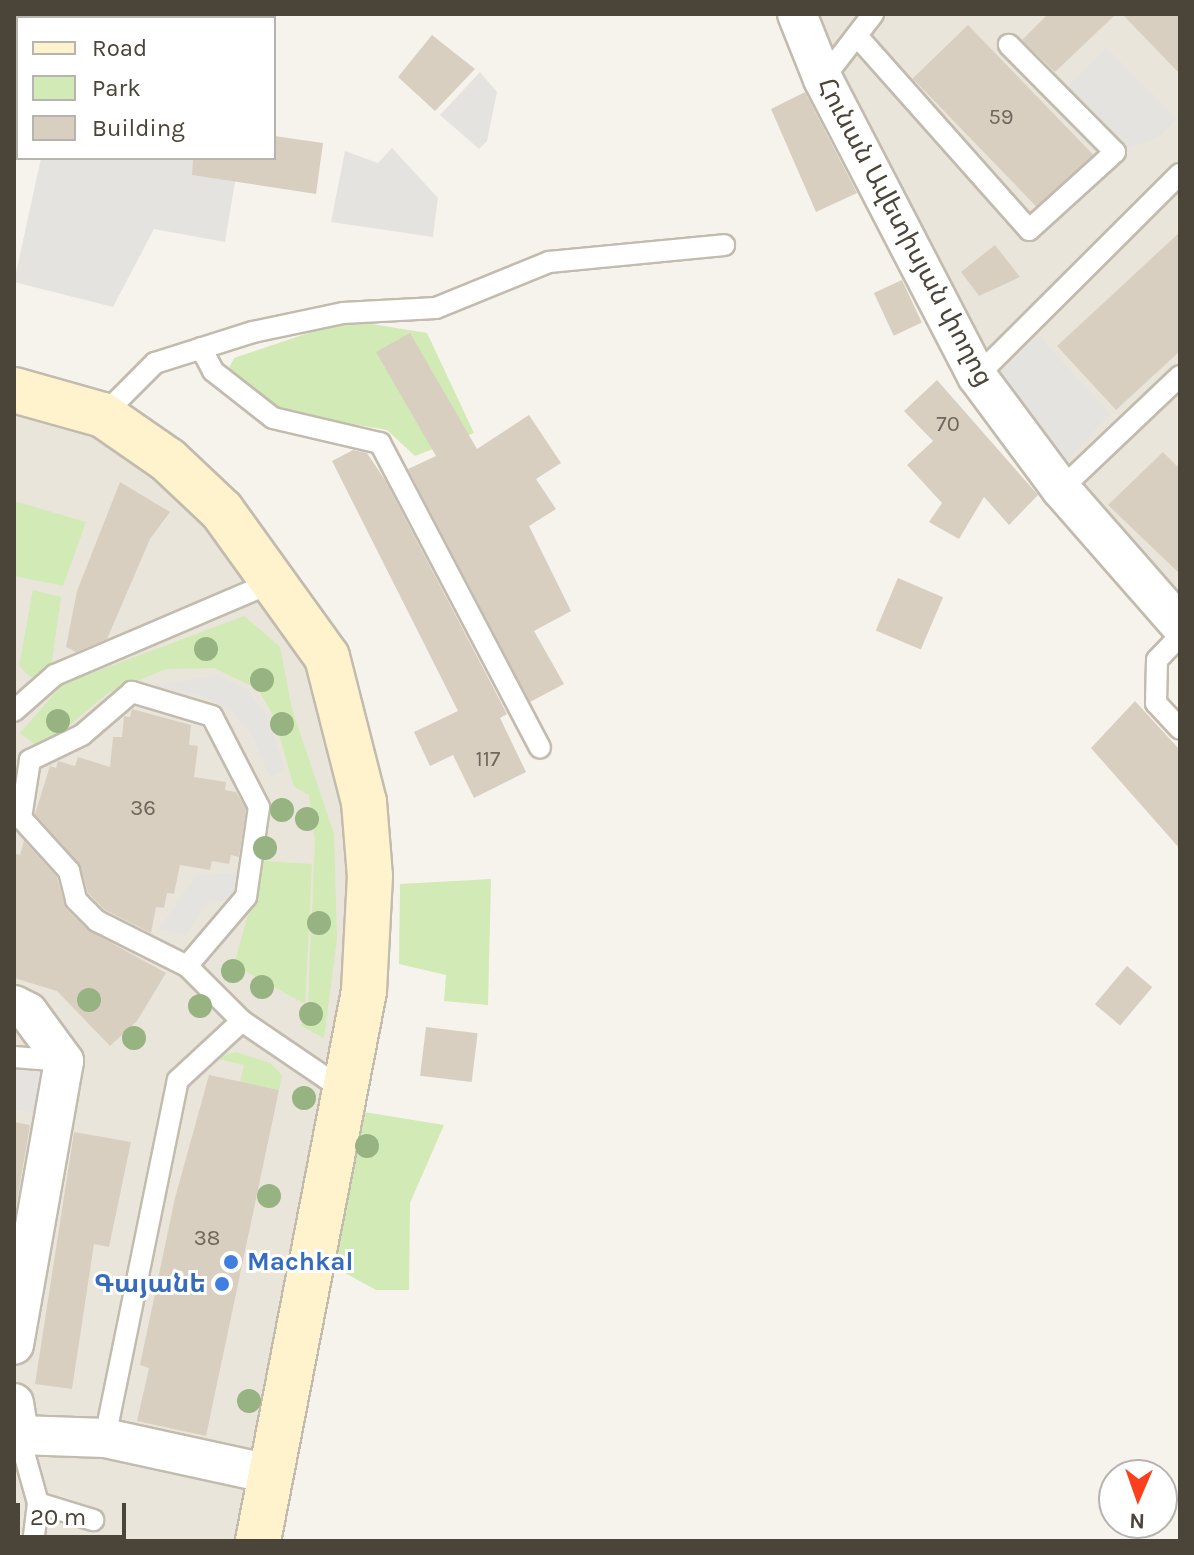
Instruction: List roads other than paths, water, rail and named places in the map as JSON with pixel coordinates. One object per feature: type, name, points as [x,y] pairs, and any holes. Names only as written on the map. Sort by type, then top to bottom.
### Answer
[{"type":"street","name":"Հունան Ավետիսյան փողոց","points":[[797,14],[823,79],[977,376],[1061,489],[1180,625]]},
{"type":"street","points":[[14,390],[103,415],[168,460],[222,511],[327,657],[364,802],[369,932],[346,1091],[258,1541]]},
{"type":"street","points":[[14,1005],[28,1012],[64,1061],[14,1345]]},
{"type":"street","points":[[17,1419],[270,1474]]},
{"type":"lane","points":[[823,79],[873,14]]},
{"type":"lane","points":[[857,36],[1029,230],[1115,152],[1009,45]]},
{"type":"lane","points":[[977,376],[1180,174]]},
{"type":"lane","points":[[103,415],[155,363],[201,348],[343,313],[436,308],[549,262],[724,245]]},
{"type":"lane","points":[[201,348],[213,371],[273,418],[380,443],[540,748]]},
{"type":"lane","points":[[1061,489],[1180,376]]},
{"type":"lane","points":[[1158,397],[1180,400]]},
{"type":"lane","points":[[14,711],[55,675],[275,581]]},
{"type":"lane","points":[[1180,636],[1157,660],[1156,703],[1180,729]]},
{"type":"lane","points":[[187,966],[246,897],[259,807],[212,716],[132,692],[82,735],[30,760],[21,818],[69,871],[76,900],[97,921],[187,966],[242,1021],[346,1091]]},
{"type":"lane","points":[[105,1438],[178,1080],[242,1021]]},
{"type":"lane","points":[[14,1057],[64,1061]]},
{"type":"lane","points":[[17,1419],[38,1503],[33,1541]]},
{"type":"lane","points":[[38,1503],[93,1520]]},
{"type":"place","name":"Machkal","points":[[231,1262]]},
{"type":"place","name":"Գայանե","points":[[222,1284]]}]
